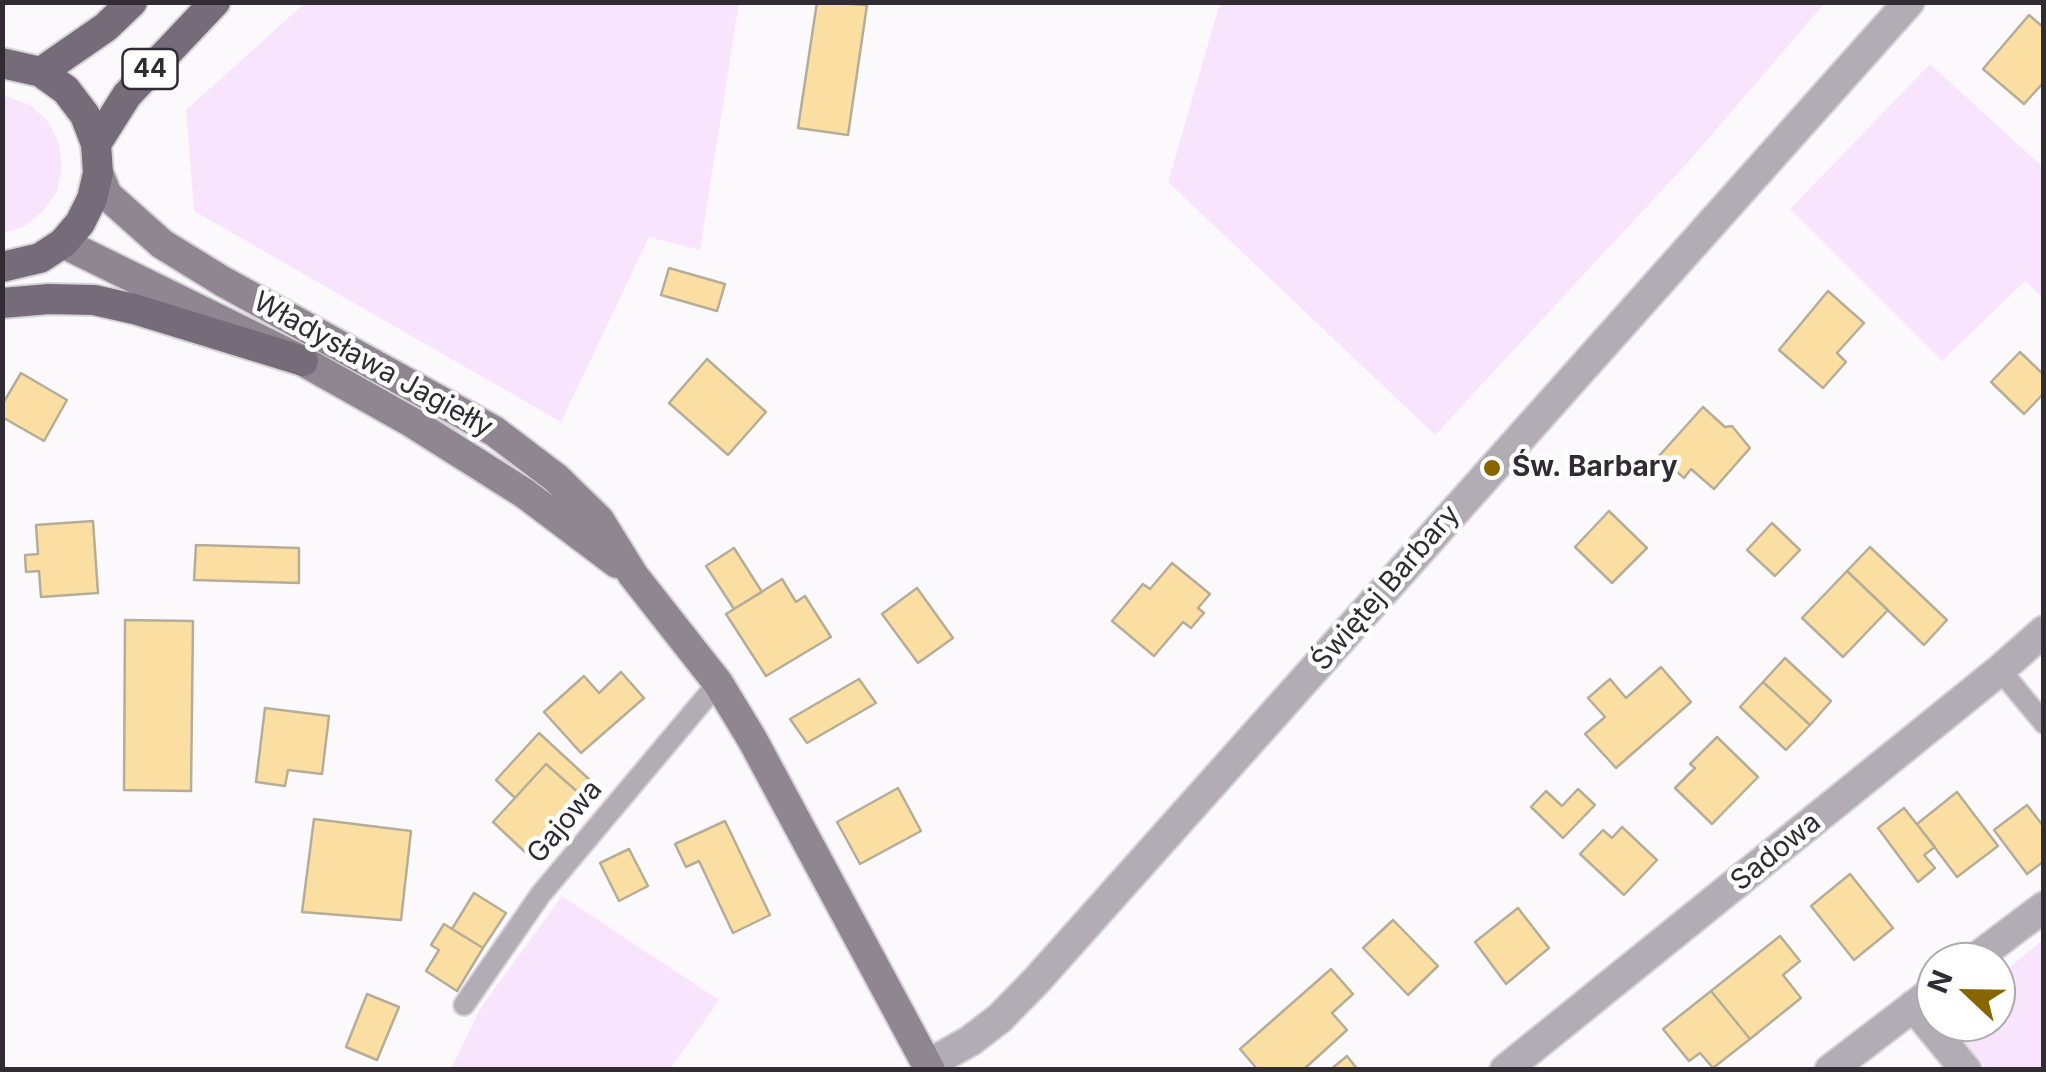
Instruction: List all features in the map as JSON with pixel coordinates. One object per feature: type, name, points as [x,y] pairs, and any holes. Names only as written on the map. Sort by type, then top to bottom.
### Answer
[{"type":"main road","name":"44","points":[[40,72],[106,27],[132,2]]},
{"type":"main road","name":"44","points":[[2,268],[40,258],[62,243],[80,223],[92,199],[97,158],[136,84],[216,2]]},
{"type":"main road","points":[[2,63],[40,72],[66,90],[85,115],[97,158]]},
{"type":"main road","points":[[2,303],[94,300],[304,361]]},
{"type":"street","name":"Świętej Barbary","points":[[928,1067],[1000,1018],[1038,980],[1910,2]]},
{"type":"street","name":"Władysława Jagiełły","points":[[97,158],[107,195],[184,258],[494,431],[556,478],[600,520],[633,575],[718,683],[752,739],[928,1067]]},
{"type":"street","name":"Władysława Jagiełły","points":[[62,243],[304,361],[470,456],[633,575]]},
{"type":"street","name":"Sadowa","points":[[1505,1070],[2044,631]]},
{"type":"street","points":[[1998,942],[2044,907]]},
{"type":"street","points":[[1830,1070],[1916,1004]]},
{"type":"street","points":[[1950,1042],[1966,1070]]},
{"type":"lane","points":[[2000,670],[2044,723]]},
{"type":"lane","name":"Gajowa","points":[[464,1005],[541,894],[718,683]]},
{"type":"shaded area","points":[[1220,2],[1825,3],[1689,161],[1435,435],[1168,182]]},
{"type":"shaded area","points":[[305,3],[739,3],[700,250],[649,237],[561,422],[194,211],[186,110]]},
{"type":"shaded area","points":[[1930,64],[2044,168],[2043,298],[2025,281],[1942,361],[1790,209]]},
{"type":"shaded area","points":[[3,95],[30,105],[48,121],[59,143],[62,167],[57,191],[43,211],[25,226],[3,233]]},
{"type":"shaded area","points":[[562,896],[719,1000],[670,1069],[451,1069],[480,1009]]},
{"type":"shaded area","points":[[2043,940],[2043,1069],[1987,1069],[1965,1042],[2016,1042],[2016,962]]},
{"type":"building","points":[[817,2],[867,5],[848,135],[798,128]]},
{"type":"building","points":[[2029,15],[2044,28],[2044,82],[2024,104],[1983,69]]},
{"type":"building","points":[[669,268],[725,284],[717,311],[661,295]]},
{"type":"building","points":[[1828,291],[1864,323],[1837,353],[1846,362],[1823,388],[1779,350]]},
{"type":"building","points":[[2020,352],[2044,375],[2044,393],[2024,414],[1991,382]]},
{"type":"building","points":[[707,359],[766,412],[728,455],[669,403]]},
{"type":"building","points":[[21,373],[67,400],[44,441],[2,417],[2,405]]},
{"type":"building","points":[[1703,407],[1725,427],[1732,426],[1750,448],[1714,489],[1691,469],[1684,478],[1659,456]]},
{"type":"building","points":[[1609,511],[1647,548],[1612,583],[1575,547]]},
{"type":"building","points":[[93,521],[98,593],[41,597],[39,571],[26,572],[25,555],[38,554],[36,525]]},
{"type":"building","points":[[1772,523],[1800,550],[1775,576],[1747,550]]},
{"type":"building","points":[[196,545],[299,548],[299,583],[194,580]]},
{"type":"building","points":[[1870,547],[1947,620],[1924,645],[1847,571]]},
{"type":"building","points":[[734,548],[762,592],[734,609],[706,566]]},
{"type":"building","points":[[1172,563],[1210,594],[1198,608],[1204,613],[1191,628],[1183,622],[1154,656],[1112,621],[1143,584],[1150,589]]},
{"type":"building","points":[[1847,571],[1888,610],[1843,657],[1802,618]]},
{"type":"building","points":[[782,579],[796,602],[805,596],[831,637],[766,676],[726,614]]},
{"type":"building","points":[[917,588],[953,638],[918,663],[882,614]]},
{"type":"building","points":[[125,620],[193,621],[191,791],[124,790]]},
{"type":"building","points":[[1785,658],[1831,701],[1810,725],[1763,682]]},
{"type":"building","points":[[1661,667],[1691,702],[1616,768],[1585,734],[1605,717],[1588,698],[1610,679],[1626,698]]},
{"type":"building","points":[[621,672],[644,698],[581,753],[544,712],[584,676],[599,693]]},
{"type":"building","points":[[859,679],[876,703],[807,743],[790,719]]},
{"type":"building","points":[[1763,682],[1810,725],[1786,750],[1740,707]]},
{"type":"building","points":[[265,708],[329,716],[322,774],[288,770],[285,786],[256,782]]},
{"type":"building","points":[[539,733],[591,781],[580,794],[546,764],[515,798],[496,780]]},
{"type":"building","points":[[1717,737],[1758,777],[1712,824],[1675,788],[1695,768],[1690,764]]},
{"type":"building","points":[[546,764],[580,794],[526,853],[493,822]]},
{"type":"building","points":[[898,788],[921,831],[860,864],[837,822]]},
{"type":"building","points":[[1578,789],[1595,805],[1563,838],[1531,807],[1546,791],[1562,806]]},
{"type":"building","points":[[1957,792],[1998,846],[1957,877],[1917,824]]},
{"type":"building","points":[[2027,805],[2044,827],[2044,861],[2027,874],[1994,830]]},
{"type":"building","points":[[1904,808],[1935,847],[1924,855],[1935,868],[1918,882],[1878,828]]},
{"type":"building","points":[[314,819],[411,831],[401,920],[302,912]]},
{"type":"building","points":[[725,821],[770,915],[733,933],[699,861],[686,867],[675,844]]},
{"type":"building","points":[[1622,827],[1657,860],[1624,895],[1580,854],[1603,830],[1612,838]]},
{"type":"building","points":[[629,849],[648,886],[619,901],[600,863]]},
{"type":"building","points":[[1850,874],[1893,928],[1854,960],[1811,906]]},
{"type":"building","points":[[474,893],[506,913],[483,948],[452,929]]},
{"type":"building","points":[[1518,908],[1549,948],[1506,984],[1475,942]]},
{"type":"building","points":[[1393,920],[1438,966],[1408,995],[1363,948]]},
{"type":"building","points":[[444,924],[483,948],[457,991],[426,971],[439,950],[431,945]]},
{"type":"building","points":[[1780,936],[1800,961],[1783,975],[1801,998],[1750,1039],[1711,991]]},
{"type":"building","points":[[1331,969],[1353,994],[1332,1013],[1347,1030],[1303,1070],[1258,1070],[1240,1049]]},
{"type":"building","points":[[1711,991],[1750,1039],[1713,1068],[1700,1053],[1689,1061],[1663,1029]]},
{"type":"building","points":[[367,994],[399,1007],[377,1060],[346,1047]]},
{"type":"building","points":[[1347,1056],[1358,1070],[1330,1070]]},
{"type":"place","name":"Św. Barbary","points":[[1492,468]]}]
